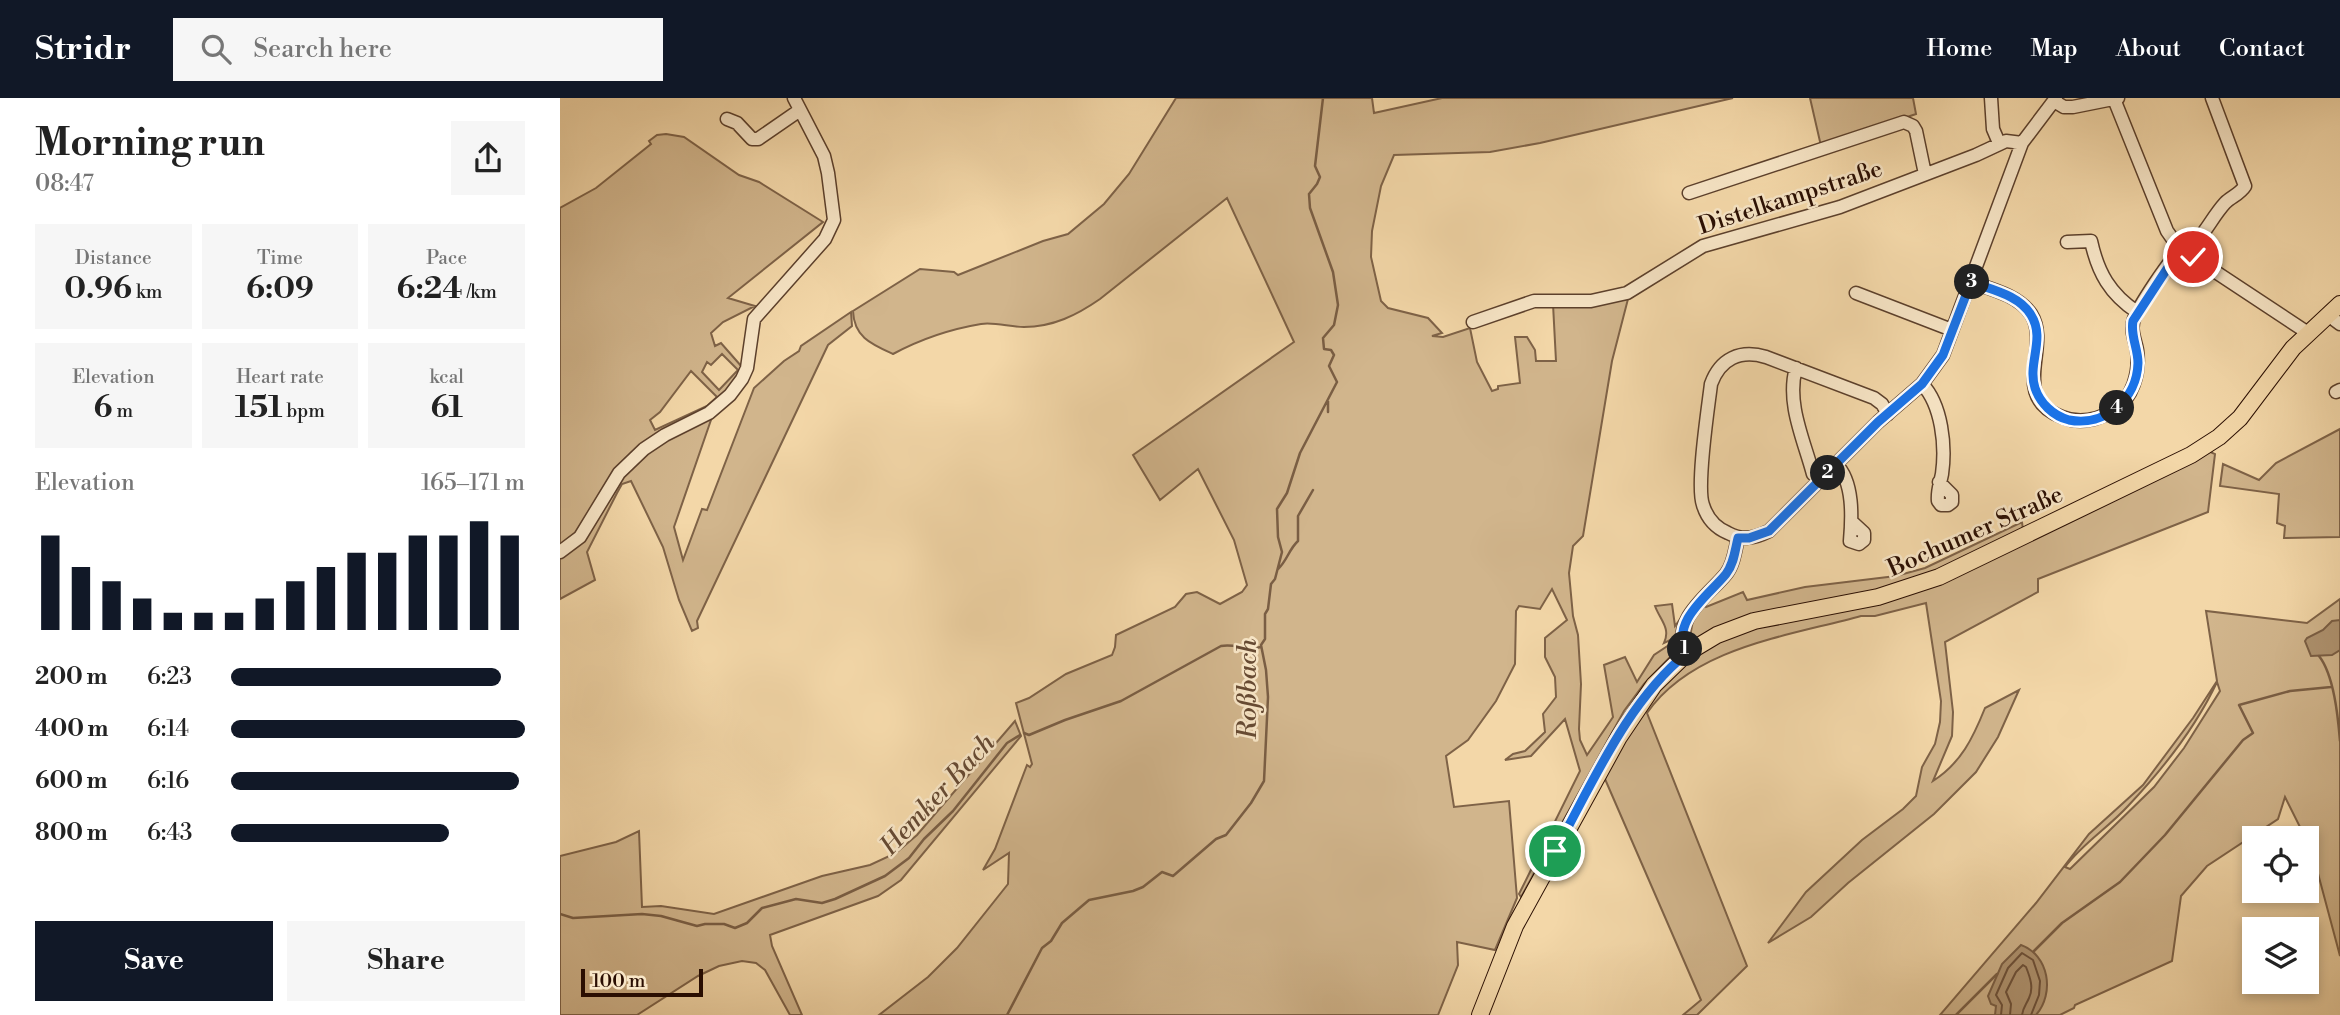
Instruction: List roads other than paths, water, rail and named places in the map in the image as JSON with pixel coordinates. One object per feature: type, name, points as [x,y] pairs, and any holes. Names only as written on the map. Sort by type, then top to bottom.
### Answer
[{"type":"main road","name":"Bochumer Straße","points":[[1480,1015],[1515,926],[1619,737],[1654,685],[1687,653],[1717,635],[1754,621],[1878,597],[1939,577],[2191,455],[2219,437],[2240,418],[2293,348],[2308,333],[2336,314]]},
{"type":"street","points":[[1991,98],[1993,129],[1999,143],[2011,140],[2022,143]]},
{"type":"street","points":[[1971,282],[2008,296],[2030,313],[2038,335],[2032,370],[2036,391],[2050,410],[2072,420],[2090,420],[2119,407],[2132,389],[2138,363],[2132,327],[2137,312],[2176,255],[2198,239],[2228,200],[2245,186],[2212,98]]},
{"type":"street","points":[[1888,414],[1874,398],[1766,356],[1744,354],[1723,364],[1711,384],[1701,497],[1705,511],[1713,523],[1738,538],[1749,538],[1769,531],[1922,384],[1943,355],[2022,143],[2055,99],[2064,107],[2073,107],[2116,99],[2167,231],[2174,241],[2308,333]]},
{"type":"street","points":[[560,552],[580,537],[620,473],[644,449],[665,435],[709,414],[730,395],[747,368],[754,319],[825,239],[834,220],[824,156],[797,104],[758,139],[752,139],[737,123],[727,119]]},
{"type":"street","name":"Distelkampstraße","points":[[1689,194],[1904,122],[1913,126],[1916,131],[1925,174]]},
{"type":"street","name":"Distelkampstraße","points":[[1473,322],[1534,301],[1591,301],[1627,293],[1703,246],[1840,208],[1976,155],[1999,143]]},
{"type":"street","points":[[2067,242],[2091,241],[2100,272],[2109,288],[2137,312]]},
{"type":"street","points":[[1856,293],[1952,330]]},
{"type":"street","points":[[1796,368],[1793,403],[1813,474],[1820,481]]},
{"type":"street","points":[[1922,384],[1936,404],[1943,452],[1939,482]]},
{"type":"street","points":[[1836,464],[1846,479],[1851,521]]},
{"type":"street","points":[[1687,653],[1684,647],[1686,624],[1699,601],[1730,568],[1738,538]]},
{"type":"water","points":[[2340,620],[2340,650],[2332,655],[2311,656],[2305,641],[2307,638],[2323,630],[2332,621]]},
{"type":"water","points":[[2021,945],[2038,957],[2043,966],[2046,996],[2036,1015],[1995,1015],[1996,1006],[1991,1004],[1988,996],[2002,964]]},
{"type":"waterway","name":"Roßbach","points":[[1007,1015],[1042,948],[1051,941],[1062,923],[1089,900],[1133,891],[1143,887],[1162,872],[1173,876],[1216,839],[1226,835],[1264,781],[1268,697],[1261,645],[1265,639],[1265,614],[1271,584],[1275,579],[1282,552],[1278,537],[1277,509],[1287,493],[1300,453],[1337,382],[1329,366],[1334,355],[1331,350],[1324,349],[1323,338],[1334,325],[1338,305],[1333,272],[1310,208],[1309,194],[1320,177],[1315,166],[1323,98]]},
{"type":"waterway","name":"Roßbach","points":[[1328,401],[1328,412]]},
{"type":"waterway","points":[[1278,569],[1298,541],[1298,516],[1313,490]]},
{"type":"waterway","name":"Hemker Bach","points":[[1024,733],[1029,735],[1121,701],[1221,646],[1261,647]]},
{"type":"waterway","points":[[2319,656],[2332,685],[2340,741]]},
{"type":"waterway","points":[[2034,951],[2062,923],[2120,882],[2165,835],[2243,740],[2253,733],[2239,705],[2290,691],[2331,687]]},
{"type":"waterway","name":"Hemker Bach","points":[[560,914],[573,918],[642,914],[697,926],[724,924],[735,928],[747,923],[762,908],[796,899],[822,903],[835,899],[885,876],[909,858],[953,811],[1007,743],[1020,735]]},
{"type":"waterway","points":[[1956,1015],[1997,974]]}]
